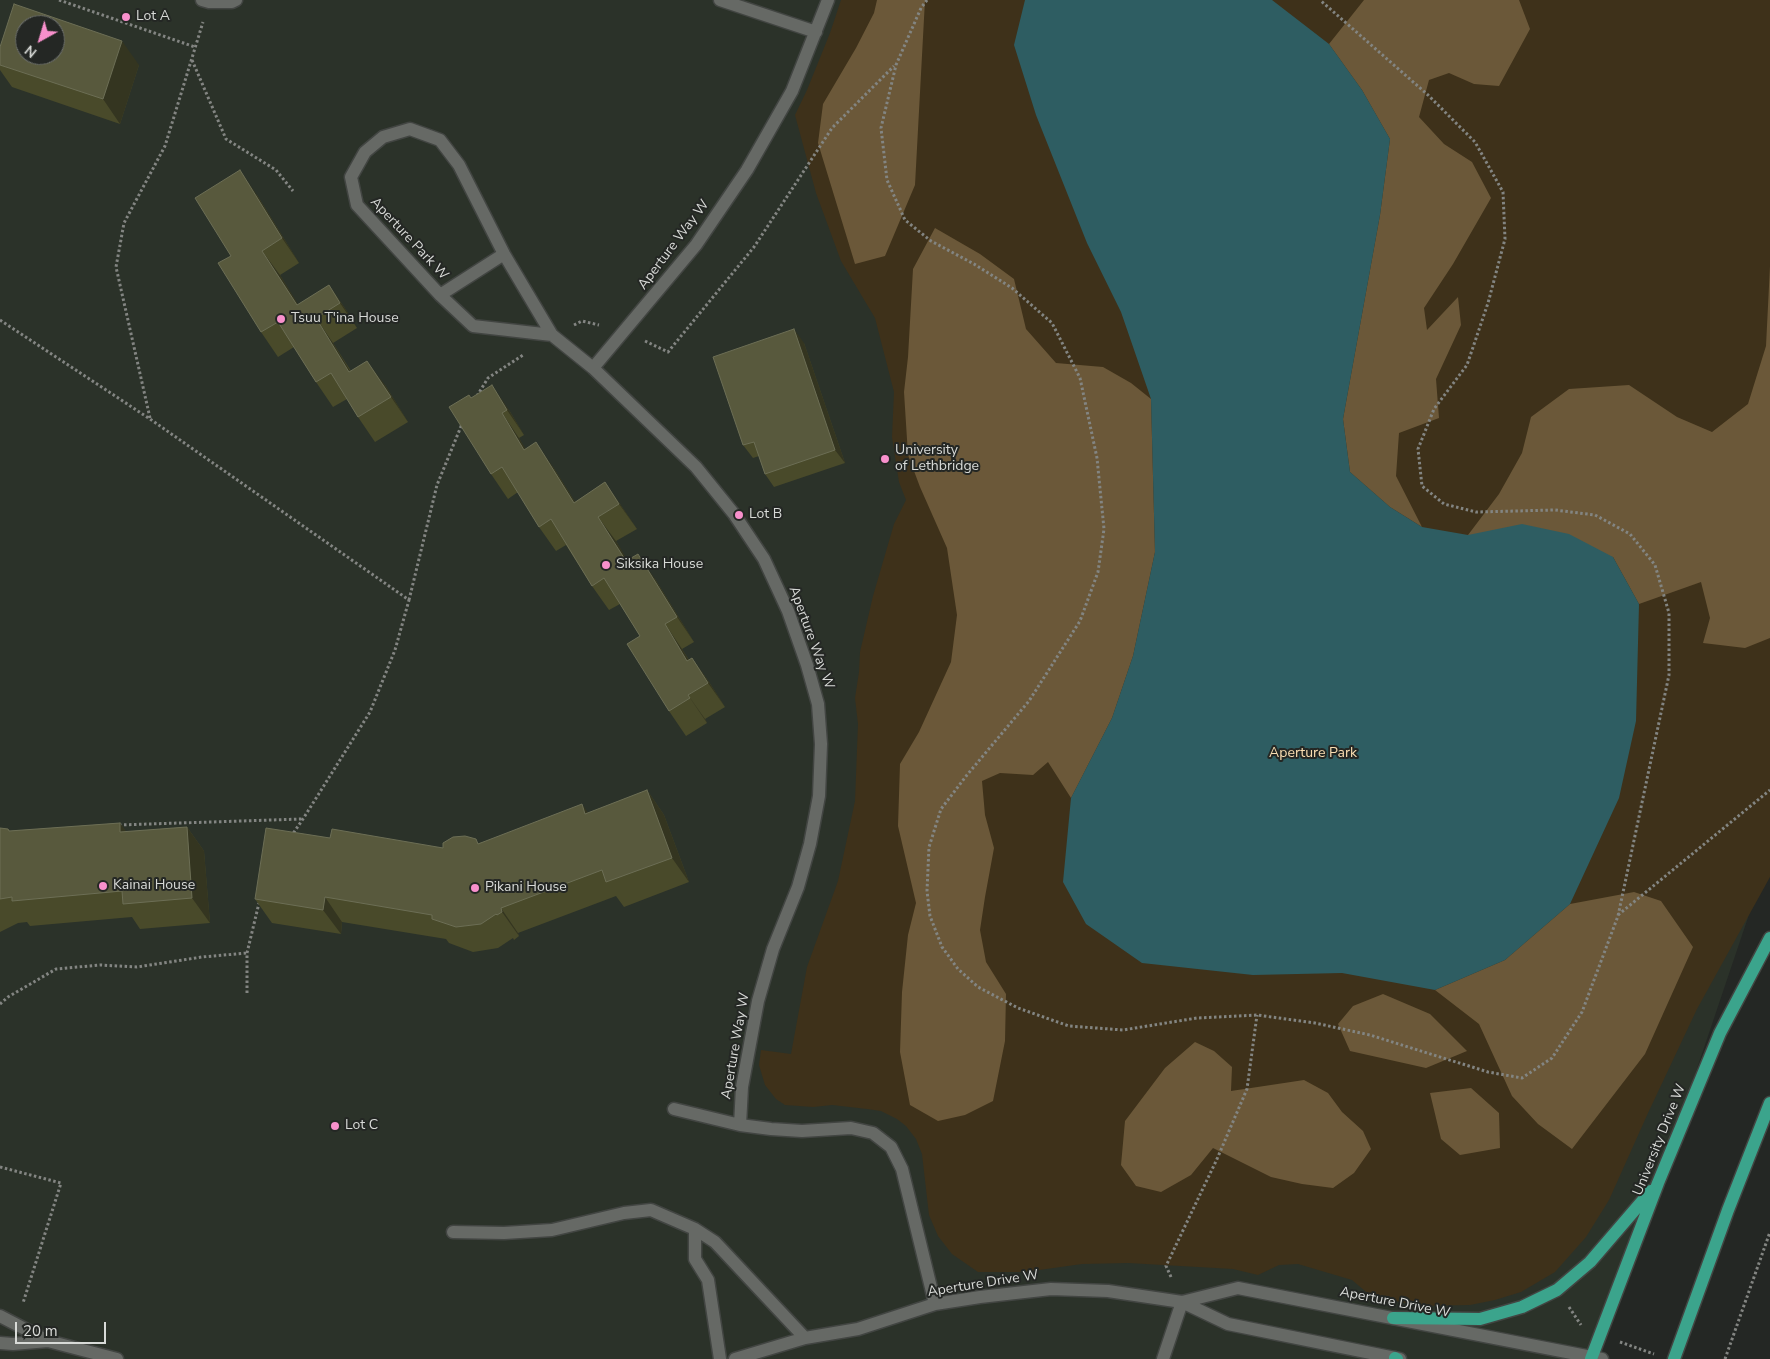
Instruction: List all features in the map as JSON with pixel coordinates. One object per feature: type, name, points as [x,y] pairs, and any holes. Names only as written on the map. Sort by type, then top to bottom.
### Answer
[{"type":"main road","name":"University Drive W","points":[[1594,1358],[1600,1335],[1658,1183],[1720,1034],[1770,938]]},
{"type":"main road","points":[[1674,1359],[1728,1210],[1770,1103]]},
{"type":"main road","points":[[1392,1318],[1480,1319],[1522,1307],[1556,1290],[1590,1262],[1658,1183]]},
{"type":"street","points":[[206,1],[232,2],[236,0]]},
{"type":"street","points":[[720,0],[816,32]]},
{"type":"street","name":"Aperture Way W","points":[[740,1125],[742,1087],[758,1001],[772,949],[798,887],[810,844],[819,796],[821,744],[818,704],[807,665],[788,611],[764,559],[734,514],[696,467],[593,368],[696,245],[747,170],[792,90],[828,0]]},
{"type":"street","name":"Aperture Park W","points":[[552,336],[473,326],[440,295],[357,204],[351,177],[364,152],[383,137],[410,129],[440,140],[459,165],[504,254],[552,336],[593,368]]},
{"type":"street","points":[[440,295],[504,254]]},
{"type":"street","points":[[674,1109],[740,1125],[802,1131],[850,1128],[873,1133],[891,1148],[902,1169],[935,1304]]},
{"type":"street","points":[[453,1232],[504,1233],[552,1230],[624,1213],[651,1210],[695,1229],[716,1242],[805,1338]]},
{"type":"street","points":[[695,1229],[695,1259],[708,1280],[720,1359]]},
{"type":"street","name":"Aperture Drive W","points":[[1182,1302],[1238,1288],[1594,1358]]},
{"type":"street","name":"Aperture Drive W","points":[[735,1359],[805,1338],[858,1329],[935,1304],[1051,1289],[1108,1291],[1182,1302],[1228,1324],[1397,1359]]},
{"type":"street","points":[[1162,1359],[1182,1302]]},
{"type":"street","points":[[0,1316],[48,1341],[117,1359]]},
{"type":"street","points":[[0,1343],[13,1344],[48,1341]]},
{"type":"path","points":[[59,0],[195,47]]},
{"type":"path","points":[[928,0],[921,8],[896,64],[881,128],[887,180],[905,220],[931,241],[974,264],[1012,288],[1052,323],[1080,378],[1097,458],[1104,529],[1098,572],[1080,621],[1029,700],[941,809],[929,847],[927,891],[930,916],[942,947],[958,969],[978,987],[1018,1008],[1069,1026],[1123,1030],[1196,1018],[1257,1015],[1315,1024],[1370,1036],[1488,1072],[1522,1078],[1552,1058],[1582,1012],[1618,916],[1669,675],[1669,613],[1655,565],[1630,534],[1595,515],[1555,510],[1476,512],[1444,504],[1422,486],[1418,449],[1434,409],[1467,365],[1488,303],[1505,239],[1503,192],[1475,142],[1428,95],[1320,0]]},
{"type":"path","points":[[150,419],[116,266],[124,223],[165,146],[192,59],[206,1]]},
{"type":"path","points":[[192,59],[226,139],[276,170],[293,191]]},
{"type":"path","points":[[474,402],[488,378],[552,336],[582,322],[625,331],[668,352],[754,247],[832,128],[896,64]]},
{"type":"path","points":[[0,320],[150,419],[409,600]]},
{"type":"path","points":[[288,840],[303,820],[370,712],[395,650],[437,484],[464,419]]},
{"type":"path","points":[[1618,916],[1770,790]]},
{"type":"path","points":[[118,825],[303,820]]},
{"type":"path","points":[[247,993],[247,953],[260,899]]},
{"type":"path","points":[[0,1004],[8,997],[56,969],[100,965],[137,967],[202,957],[247,953]]},
{"type":"path","points":[[1182,1302],[1166,1266],[1217,1159],[1247,1089],[1257,1015]]},
{"type":"path","points":[[0,1167],[61,1183],[16,1325]]},
{"type":"path","points":[[1725,1359],[1770,1232]]},
{"type":"path","points":[[1570,1308],[1584,1330],[1660,1356]]},
{"type":"shaded area","name":"University of Lethbridge","points":[[0,0],[1770,0],[1762,876],[1599,1359],[0,1359]]},
{"type":"shaded area","points":[[877,0],[925,0],[915,185],[885,256],[855,264],[818,143],[823,104],[856,48],[874,13]]},
{"type":"shaded area","points":[[1364,0],[1519,0],[1530,29],[1499,86],[1474,84],[1449,73],[1429,80],[1419,117],[1444,144],[1472,162],[1491,198],[1453,264],[1424,308],[1427,330],[1458,297],[1461,325],[1436,379],[1439,418],[1399,433],[1396,476],[1422,527],[1390,507],[1350,472],[1343,419],[1380,215],[1390,139],[1362,90],[1329,44]]},
{"type":"shaded area","points":[[935,228],[980,254],[1014,279],[1026,329],[1056,363],[1103,367],[1131,383],[1151,399],[1155,552],[1133,656],[1112,718],[1071,798],[1048,762],[1033,775],[1000,773],[982,781],[985,815],[994,848],[980,930],[986,962],[1006,994],[1005,1041],[993,1101],[965,1115],[938,1121],[910,1105],[900,1052],[902,992],[908,935],[916,903],[898,826],[900,764],[919,732],[951,662],[957,615],[947,548],[908,455],[904,392],[913,269]]},
{"type":"shaded area","points":[[1770,266],[1770,638],[1745,648],[1703,643],[1710,618],[1701,582],[1639,604],[1613,557],[1468,535],[1499,494],[1522,453],[1531,417],[1569,389],[1629,385],[1677,417],[1712,432],[1748,404],[1766,346]]},
{"type":"shaded area","points":[[1634,892],[1661,901],[1693,947],[1645,1054],[1572,1149],[1538,1124],[1512,1096],[1479,1024],[1435,990],[1505,960],[1570,904]]},
{"type":"shaded area","points":[[1383,994],[1430,1014],[1467,1051],[1426,1068],[1350,1051],[1338,1024],[1353,1006]]},
{"type":"shaded area","points":[[1195,1042],[1214,1051],[1232,1067],[1231,1091],[1304,1080],[1328,1093],[1342,1112],[1363,1131],[1371,1149],[1354,1173],[1333,1188],[1302,1184],[1271,1177],[1213,1148],[1191,1175],[1161,1192],[1136,1186],[1121,1165],[1125,1121],[1165,1068]]},
{"type":"shaded area","points":[[1471,1088],[1499,1113],[1500,1148],[1460,1155],[1441,1139],[1430,1093]]},
{"type":"green space","name":"Aperture Park","points":[[841,0],[1770,0],[1770,877],[1697,1009],[1609,1200],[1586,1237],[1555,1272],[1521,1292],[1470,1305],[1420,1306],[1371,1296],[1352,1280],[1298,1264],[1279,1265],[1258,1275],[1233,1269],[1128,1263],[1082,1264],[1025,1272],[978,1272],[952,1254],[938,1236],[929,1215],[922,1154],[916,1139],[906,1126],[881,1111],[832,1105],[813,1107],[785,1105],[776,1099],[765,1085],[759,1065],[761,1050],[791,1054],[807,967],[838,881],[855,801],[858,724],[855,698],[860,652],[873,596],[894,524],[906,500],[899,482],[892,437],[894,392],[875,318],[841,261],[816,193],[795,115],[830,33]]},
{"type":"water","points":[[1025,0],[1272,0],[1329,44],[1362,90],[1390,139],[1380,215],[1343,419],[1350,472],[1390,507],[1422,527],[1468,535],[1522,524],[1569,534],[1613,557],[1639,604],[1636,721],[1619,798],[1570,904],[1505,960],[1435,990],[1342,973],[1253,975],[1142,963],[1086,924],[1063,882],[1071,798],[1112,718],[1133,656],[1155,552],[1151,399],[1121,312],[1087,243],[1036,115],[1014,45]]},
{"type":"building","points":[[14,4],[46,15],[15,15],[15,65],[65,65],[65,21],[122,41],[103,99],[0,65],[0,47]]},
{"type":"building","name":"Tsuu T'ina House","points":[[240,170],[282,238],[262,251],[297,305],[329,285],[340,303],[316,318],[349,372],[367,361],[391,397],[358,417],[331,373],[316,382],[278,322],[261,332],[218,263],[231,256],[195,198]]},
{"type":"building","points":[[794,329],[835,450],[765,474],[754,442],[743,445],[713,357]]},
{"type":"building","name":"Siksika House","points":[[492,385],[507,410],[502,413],[524,450],[536,442],[574,503],[605,482],[619,504],[598,517],[626,561],[638,554],[677,617],[665,624],[687,661],[692,658],[708,683],[688,695],[690,698],[669,711],[627,644],[640,636],[604,578],[592,586],[551,519],[539,527],[502,467],[491,474],[449,407],[469,395],[471,398]]},
{"type":"building","name":"Pikani House","points":[[647,790],[672,858],[606,882],[602,870],[501,908],[502,912],[481,924],[456,927],[432,919],[432,915],[325,897],[323,910],[255,899],[266,828],[330,838],[332,829],[443,848],[443,843],[453,837],[465,836],[476,839],[478,844],[582,804],[585,814]]},
{"type":"building","points":[[120,823],[120,832],[187,827],[192,898],[123,904],[122,891],[12,901],[12,897],[0,899],[0,828],[8,829],[9,831]]},
{"type":"place","name":"Lot A","points":[[126,17]]},
{"type":"place","name":"Tsuu T'ina House","points":[[281,319]]},
{"type":"place","name":"University of Lethbridge","points":[[885,459]]},
{"type":"place","name":"Lot B","points":[[739,515]]},
{"type":"place","name":"Siksika House","points":[[606,565]]},
{"type":"place","name":"Kainai House","points":[[103,886]]},
{"type":"place","name":"Pikani House","points":[[475,888]]},
{"type":"place","name":"Lot C","points":[[335,1126]]}]
